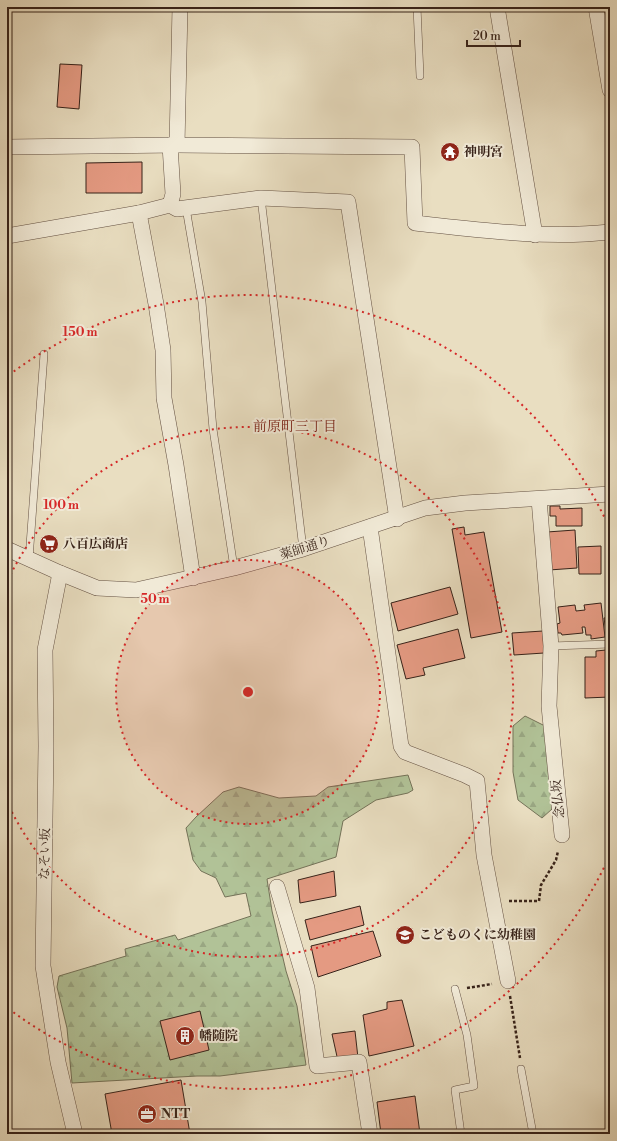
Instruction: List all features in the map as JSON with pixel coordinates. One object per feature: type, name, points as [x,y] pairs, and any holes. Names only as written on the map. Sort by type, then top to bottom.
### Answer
[{"type":"street","points":[[170,205],[173,194],[180,7]]},
{"type":"street","points":[[497,7],[535,235]]},
{"type":"street","points":[[596,7],[610,90]]},
{"type":"street","points":[[7,147],[174,145],[412,147],[415,223],[535,235],[610,232]]},
{"type":"street","points":[[7,236],[139,213],[170,205],[177,209],[261,198],[348,202],[397,518]]},
{"type":"street","points":[[139,213],[163,350],[164,398],[193,578]]},
{"type":"street","name":"薬師通り","points":[[7,549],[97,588],[136,590],[234,568],[303,549],[425,508],[458,504],[610,494]]},
{"type":"street","name":"念仏坂","points":[[539,499],[551,646],[549,706],[562,835]]},
{"type":"street","points":[[370,527],[401,746],[405,752],[465,775],[477,782],[484,855],[508,981]]},
{"type":"street","name":"なそい坂","points":[[60,573],[45,650],[46,746],[43,966],[58,1062],[75,1134]]},
{"type":"street","points":[[277,887],[307,988],[317,1066],[359,1062],[370,1134]]},
{"type":"lane","points":[[417,7],[420,76]]},
{"type":"lane","points":[[261,198],[303,549]]},
{"type":"lane","points":[[186,208],[202,302],[214,429],[234,568]]},
{"type":"lane","points":[[29,559],[44,354]]},
{"type":"lane","points":[[551,646],[610,644]]},
{"type":"lane","points":[[455,990],[467,1035],[474,1086],[456,1090],[461,1134]]},
{"type":"lane","points":[[522,1068],[533,1134]]},
{"type":"path","name":"念仏坂","points":[[493,902],[539,901],[541,885],[556,860],[562,835]]},
{"type":"path","points":[[455,990],[508,981],[522,1068]]},
{"type":"green space","points":[[525,716],[545,726],[552,809],[542,818],[518,800],[513,772],[513,726]]},
{"type":"green space","points":[[408,775],[413,790],[408,793],[376,800],[343,821],[336,857],[267,879],[272,911],[286,971],[297,1006],[306,1065],[220,1076],[72,1083],[67,1028],[57,987],[59,976],[126,956],[125,949],[175,935],[178,940],[251,916],[246,893],[225,897],[216,878],[201,871],[193,860],[186,828],[223,792],[239,787],[279,798],[316,796],[328,787]]},
{"type":"building","points":[[60,64],[82,65],[79,109],[57,107]]},
{"type":"building","points":[[142,162],[142,193],[86,193],[86,163]]},
{"type":"building","points":[[550,506],[560,506],[560,509],[582,508],[582,526],[556,526],[556,516],[550,516]]},
{"type":"building","points":[[464,527],[465,535],[484,532],[502,632],[471,638],[452,529]]},
{"type":"building","points":[[575,530],[577,568],[549,570],[547,532]]},
{"type":"building","points":[[601,546],[601,574],[579,574],[578,547]]},
{"type":"building","points":[[608,548],[610,548],[610,571],[608,571]]},
{"type":"building","points":[[450,587],[458,614],[398,631],[391,603]]},
{"type":"building","points":[[601,603],[605,637],[591,639],[591,635],[586,635],[585,627],[582,627],[583,633],[562,635],[561,633],[558,633],[557,624],[560,623],[558,607],[575,605],[576,611],[585,610],[584,605]]},
{"type":"building","points":[[610,617],[610,631],[606,632],[604,618]]},
{"type":"building","points":[[458,629],[465,658],[423,668],[425,675],[406,679],[397,645]]},
{"type":"building","points":[[543,631],[544,653],[514,655],[512,633]]},
{"type":"building","points":[[606,650],[607,685],[610,685],[610,697],[585,698],[585,657],[596,657],[596,651]]},
{"type":"building","points":[[334,871],[336,896],[300,903],[298,880]]},
{"type":"building","points":[[360,906],[364,925],[310,940],[305,920]]},
{"type":"building","points":[[373,931],[381,956],[318,977],[311,946]]},
{"type":"building","points":[[402,1000],[414,1046],[369,1056],[363,1015],[387,1009],[387,1002]]},
{"type":"building","name":"幡随院","points":[[200,1011],[209,1050],[170,1060],[160,1021]]},
{"type":"building","points":[[355,1031],[358,1058],[338,1061],[332,1034]]},
{"type":"building","name":"NTT","points":[[181,1080],[190,1134],[112,1134],[105,1094]]},
{"type":"building","points":[[415,1096],[420,1134],[381,1134],[377,1102]]},
{"type":"place","name":"神明宮","points":[[450,152]]},
{"type":"place","name":"八百広商店","points":[[49,544]]},
{"type":"place","name":"こどものくに幼稚園","points":[[405,935]]},
{"type":"place","name":"幡随院","points":[[185,1036]]},
{"type":"place","name":"NTT","points":[[147,1114]]},
{"type":"district","name":"前原町三丁目","points":[[295,427]]}]
